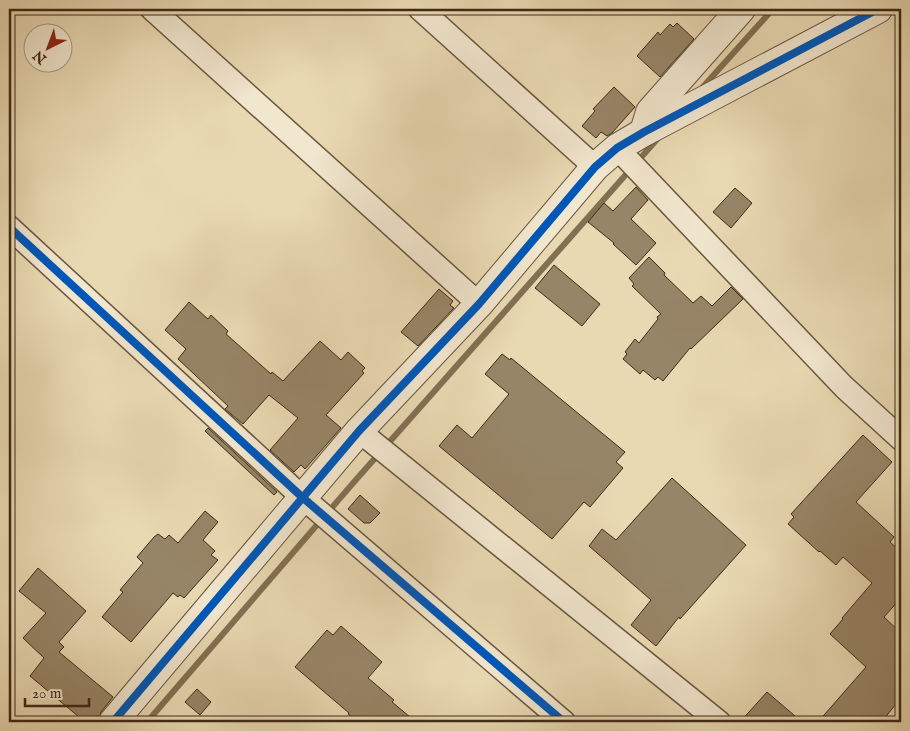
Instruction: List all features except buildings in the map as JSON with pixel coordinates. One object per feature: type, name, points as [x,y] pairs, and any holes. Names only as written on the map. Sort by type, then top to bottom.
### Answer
[{"type":"street","points":[[152,9],[479,304]]},
{"type":"street","points":[[420,9],[596,167]]},
{"type":"street","points":[[644,132],[650,112],[741,9]]},
{"type":"street","points":[[113,722],[359,431],[479,304],[596,167],[618,148],[644,132],[878,9]]},
{"type":"street","points":[[618,148],[844,387],[901,439]]},
{"type":"street","points":[[9,227],[302,497],[564,722]]},
{"type":"street","points":[[359,431],[707,719]]},
{"type":"waterway","points":[[701,89],[773,9]]},
{"type":"waterway","points":[[147,722],[354,482],[660,136]]},
{"type":"cycle path","points":[[113,722],[359,431],[479,304],[595,167],[617,148],[644,132],[878,9]]},
{"type":"cycle path","points":[[9,227],[302,497],[564,722]]}]
